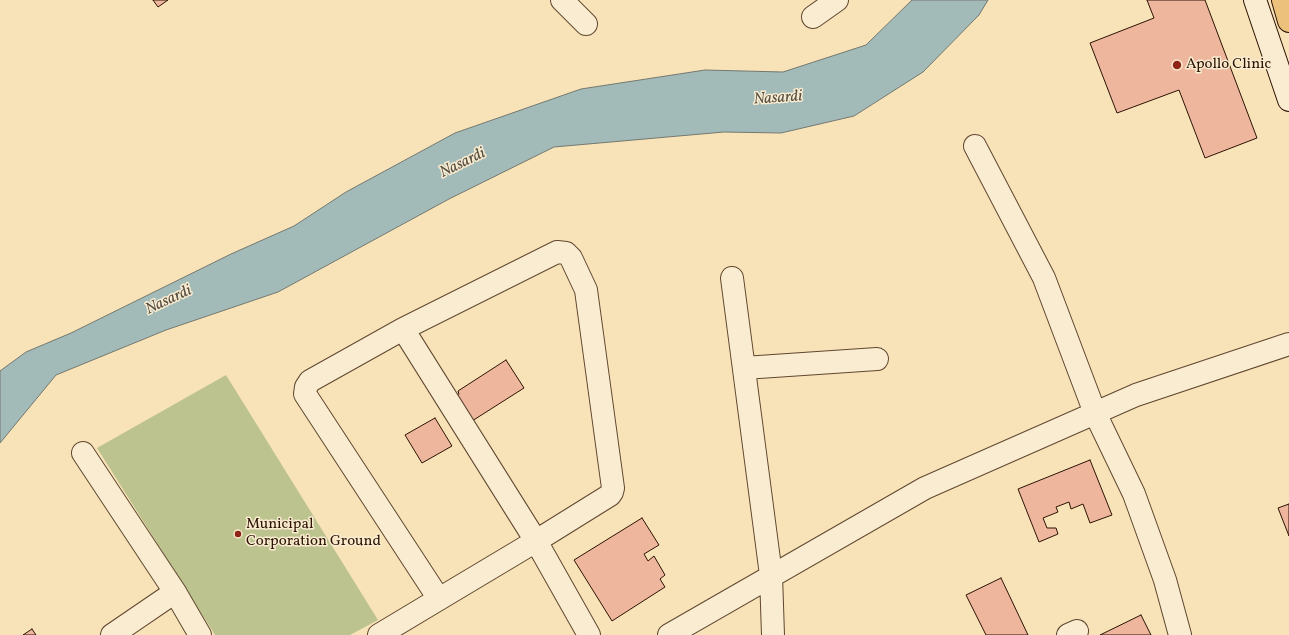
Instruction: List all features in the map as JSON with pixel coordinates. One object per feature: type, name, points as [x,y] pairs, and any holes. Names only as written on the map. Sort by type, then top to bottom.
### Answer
[{"type":"main road","points":[[1283,0],[1289,21]]},
{"type":"street","points":[[562,0],[586,24]]},
{"type":"street","points":[[813,17],[837,0]]},
{"type":"street","points":[[1255,0],[1289,100]]},
{"type":"street","points":[[975,146],[1044,278],[1095,413],[1134,494],[1165,580],[1180,635]]},
{"type":"street","points":[[379,635],[610,495],[612,492],[613,488],[586,290],[571,258],[566,253],[557,252],[403,329],[310,381],[306,387],[305,394],[438,599]]},
{"type":"street","points":[[732,278],[771,576],[773,635]]},
{"type":"street","points":[[403,329],[536,540],[589,635]]},
{"type":"street","points":[[669,635],[925,488],[1136,395],[1289,344]]},
{"type":"street","points":[[744,368],[877,359]]},
{"type":"street","points":[[83,452],[175,592],[200,635]]},
{"type":"street","points":[[112,635],[175,592]]},
{"type":"green space","name":"Municipal Corporation Ground","points":[[226,375],[378,620],[350,635],[215,635],[97,448]]},
{"type":"water","name":"Nasardi","points":[[912,0],[988,0],[979,15],[923,72],[854,116],[781,133],[724,132],[554,147],[449,199],[278,292],[166,330],[56,375],[0,443],[0,371],[26,352],[71,333],[231,254],[294,226],[346,192],[455,133],[581,89],[705,70],[783,72],[866,45]]},
{"type":"building","points":[[153,0],[168,0],[158,7]]},
{"type":"building","points":[[1147,0],[1205,0],[1257,138],[1205,158],[1179,90],[1117,113],[1090,43],[1154,18]]},
{"type":"building","points":[[506,360],[524,388],[472,421],[456,395],[459,394],[458,391]]},
{"type":"building","points":[[435,418],[452,446],[422,463],[405,435]]},
{"type":"building","points":[[1090,460],[1112,515],[1090,523],[1083,504],[1071,509],[1069,502],[1056,507],[1058,512],[1043,518],[1047,528],[1056,528],[1058,534],[1039,542],[1018,489]]},
{"type":"building","points":[[1289,504],[1289,536],[1278,508]]},
{"type":"building","points":[[642,518],[659,545],[644,554],[648,561],[654,556],[665,575],[660,579],[665,587],[612,621],[574,560]]},
{"type":"building","points":[[1001,578],[1028,635],[986,635],[966,595]]},
{"type":"building","points":[[1141,615],[1151,635],[1100,635]]},
{"type":"building","points":[[32,629],[36,635],[23,635]]},
{"type":"place","name":"Apollo Clinic","points":[[1177,65]]},
{"type":"place","name":"Municipal Corporation Ground","points":[[238,534]]}]
